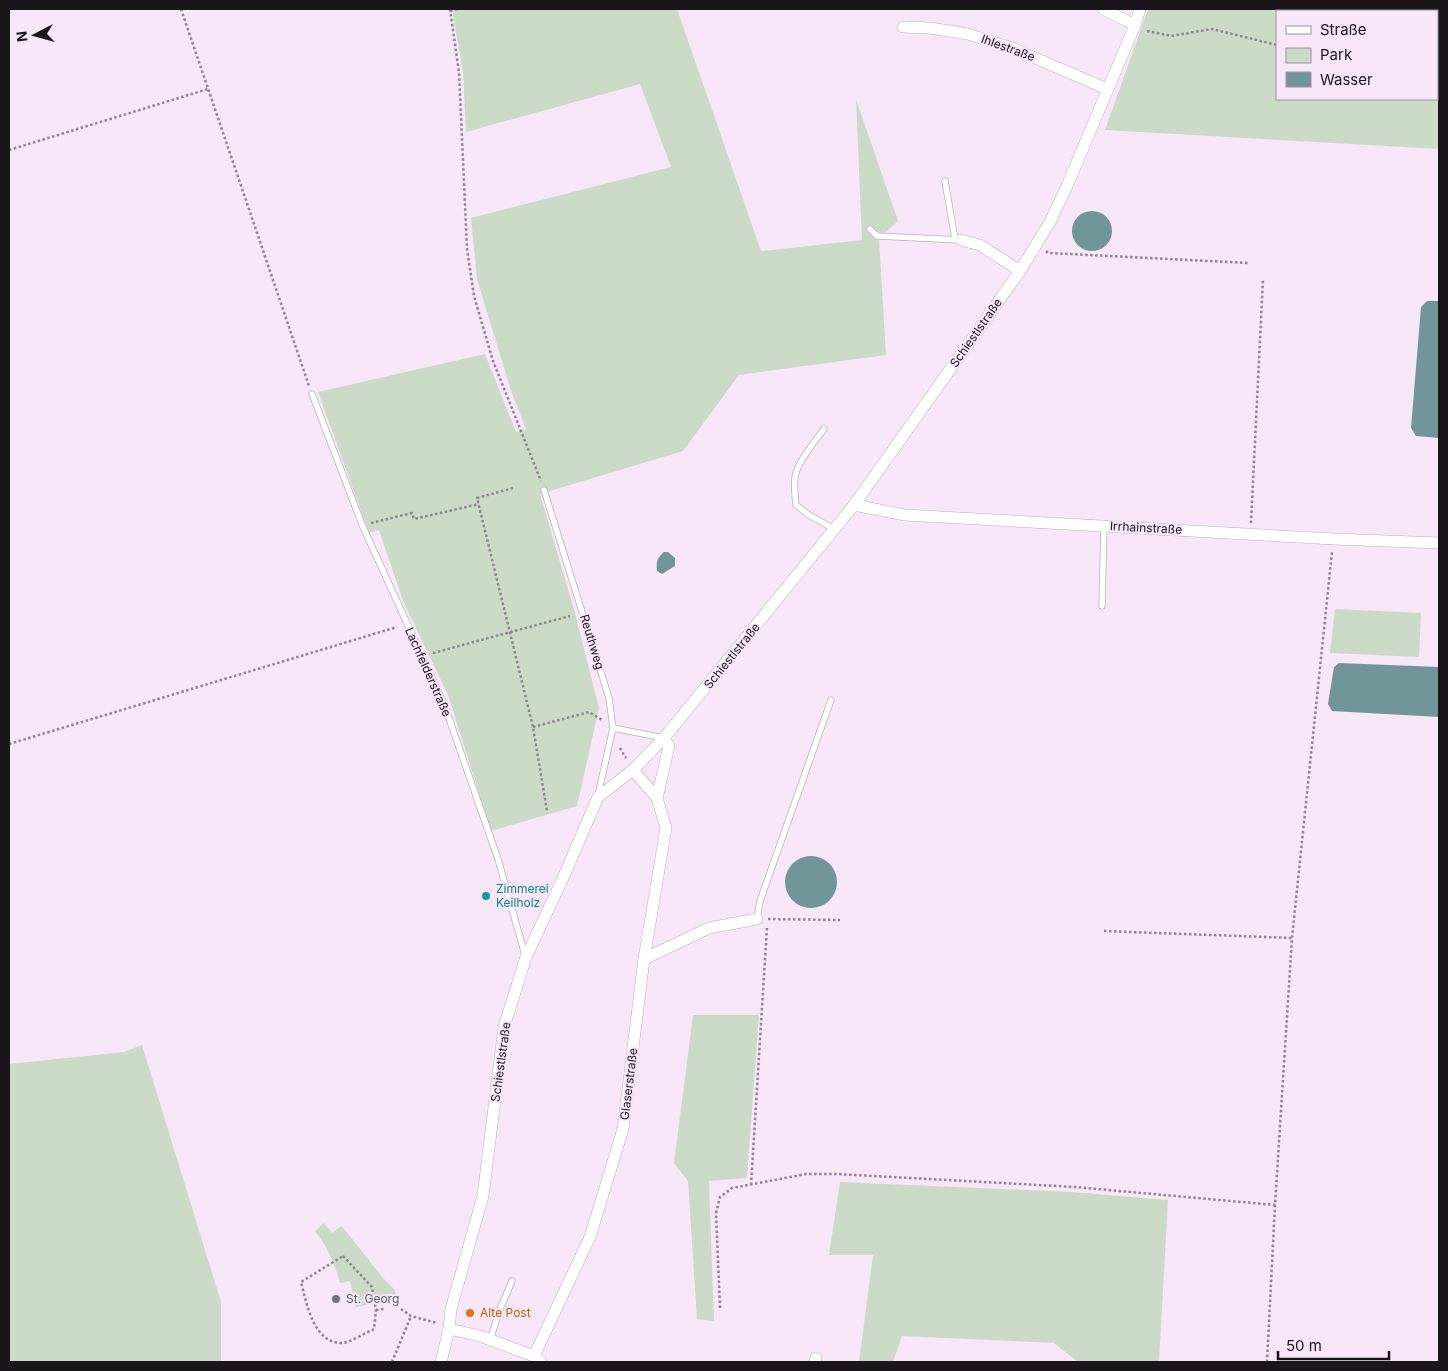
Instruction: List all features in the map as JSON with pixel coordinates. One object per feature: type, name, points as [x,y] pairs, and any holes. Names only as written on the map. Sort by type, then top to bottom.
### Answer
[{"type":"street","points":[[1103,9],[1135,25]]},
{"type":"street","name":"Schiestlstraße","points":[[441,1362],[449,1329],[451,1309],[483,1196],[504,1027],[526,957],[598,797],[633,770],[664,738],[854,506],[1020,271],[1050,222],[1067,186],[1140,9]]},
{"type":"street","name":"Ihlestraße","points":[[903,27],[930,28],[968,34],[1012,48],[1107,89]]},
{"type":"street","points":[[958,240],[980,245],[1020,271]]},
{"type":"street","name":"Irrhainstraße","points":[[854,506],[905,515],[1334,540],[1439,543]]},
{"type":"street","name":"Glaserstraße","points":[[657,798],[669,746],[664,738]]},
{"type":"street","name":"Glaserstraße","points":[[537,1359],[590,1237],[624,1129],[644,959],[666,828],[657,798],[633,770]]},
{"type":"street","points":[[644,959],[709,928],[762,919]]},
{"type":"street","points":[[449,1329],[480,1336],[537,1359]]},
{"type":"lane","points":[[870,230],[877,236],[958,240],[945,181]]},
{"type":"lane","name":"Lachfelderstraße","points":[[312,394],[362,525],[444,704],[498,859],[526,957]]},
{"type":"lane","points":[[824,429],[798,466],[795,474],[796,505],[809,516],[835,529]]},
{"type":"lane","name":"Reuthweg","points":[[544,490],[609,698],[613,728],[598,797]]},
{"type":"lane","points":[[1102,606],[1104,526]]},
{"type":"lane","points":[[762,919],[760,901],[831,700]]},
{"type":"lane","points":[[613,728],[664,738]]},
{"type":"lane","points":[[490,1340],[512,1281]]},
{"type":"path","points":[[181,9],[312,394]]},
{"type":"path","points":[[457,9],[450,10],[459,72],[467,249],[474,296],[493,361],[544,490]]},
{"type":"path","points":[[1135,25],[1150,32],[1172,36],[1212,28],[1276,45]]},
{"type":"path","points":[[9,150],[208,89]]},
{"type":"path","points":[[1038,243],[1048,253],[1248,263]]},
{"type":"path","points":[[1250,534],[1263,280]]},
{"type":"path","points":[[513,488],[477,498],[533,727],[547,811]]},
{"type":"path","points":[[362,525],[412,513],[414,519],[479,504]]},
{"type":"path","points":[[1268,1362],[1275,1205],[1292,938],[1334,540]]},
{"type":"path","points":[[433,653],[570,616]]},
{"type":"path","points":[[9,744],[408,624]]},
{"type":"path","points":[[533,727],[589,712],[613,728]]},
{"type":"path","points":[[612,736],[633,770]]},
{"type":"path","points":[[751,1185],[762,919],[840,920]]},
{"type":"path","points":[[1104,931],[1292,938]]},
{"type":"path","points":[[720,1308],[716,1213],[720,1197],[732,1188],[806,1174],[838,1174],[1075,1187],[1275,1205]]},
{"type":"path","points":[[343,1256],[372,1287],[376,1310],[374,1329],[343,1344],[328,1340],[315,1327],[300,1282],[343,1256]]},
{"type":"path","points":[[376,1310],[384,1309]]},
{"type":"path","points":[[401,1309],[411,1316],[449,1329]]},
{"type":"path","points":[[392,1362],[411,1316]]},
{"type":"green space","points":[[452,9],[677,9],[761,251],[862,240],[856,99],[898,221],[879,239],[886,355],[739,375],[683,451],[540,494],[575,613],[599,708],[577,806],[491,831],[448,695],[403,601],[379,530],[369,533],[318,392],[485,354],[516,432],[526,429],[512,394],[477,279],[471,218],[671,167],[640,84],[466,132],[463,72]]},
{"type":"green space","points":[[1148,9],[1439,9],[1439,60],[1438,10],[1276,10],[1276,100],[1438,100],[1439,61],[1439,149],[1105,130]]},
{"type":"green space","points":[[1335,609],[1421,613],[1419,657],[1330,653]]},
{"type":"green space","points":[[693,1015],[759,1015],[747,1178],[709,1181],[714,1321],[697,1319],[688,1181],[674,1163]]},
{"type":"green space","points":[[142,1045],[221,1302],[221,1362],[9,1362],[9,1064],[124,1052]]},
{"type":"green space","points":[[840,1182],[1072,1192],[1168,1200],[1159,1362],[1078,1362],[1054,1343],[902,1336],[893,1362],[859,1362],[873,1255],[829,1255]]},
{"type":"green space","points":[[324,1223],[332,1233],[341,1226],[345,1230],[383,1278],[395,1290],[397,1303],[386,1301],[356,1307],[350,1281],[340,1283],[330,1256],[315,1231]]},
{"type":"water","points":[[1092,211],[1106,217],[1112,231],[1106,245],[1092,251],[1078,245],[1072,231],[1078,217]]},
{"type":"water","points":[[1427,301],[1439,301],[1439,438],[1416,436],[1411,428],[1421,307]]},
{"type":"water","points":[[664,552],[668,552],[675,558],[675,566],[662,574],[657,571],[657,565],[658,558]]},
{"type":"water","points":[[1339,663],[1439,667],[1439,717],[1332,711],[1328,704],[1334,667]]},
{"type":"water","points":[[811,856],[821,858],[829,864],[835,872],[837,882],[835,892],[829,900],[821,906],[811,908],[801,906],[793,900],[787,892],[785,882],[787,872],[793,864],[801,858]]},
{"type":"place","name":"Zimmerei Keilholz","points":[[486,896]]},
{"type":"place","name":"St. Georg","points":[[336,1299]]},
{"type":"place","name":"Alte Post","points":[[470,1313]]}]
